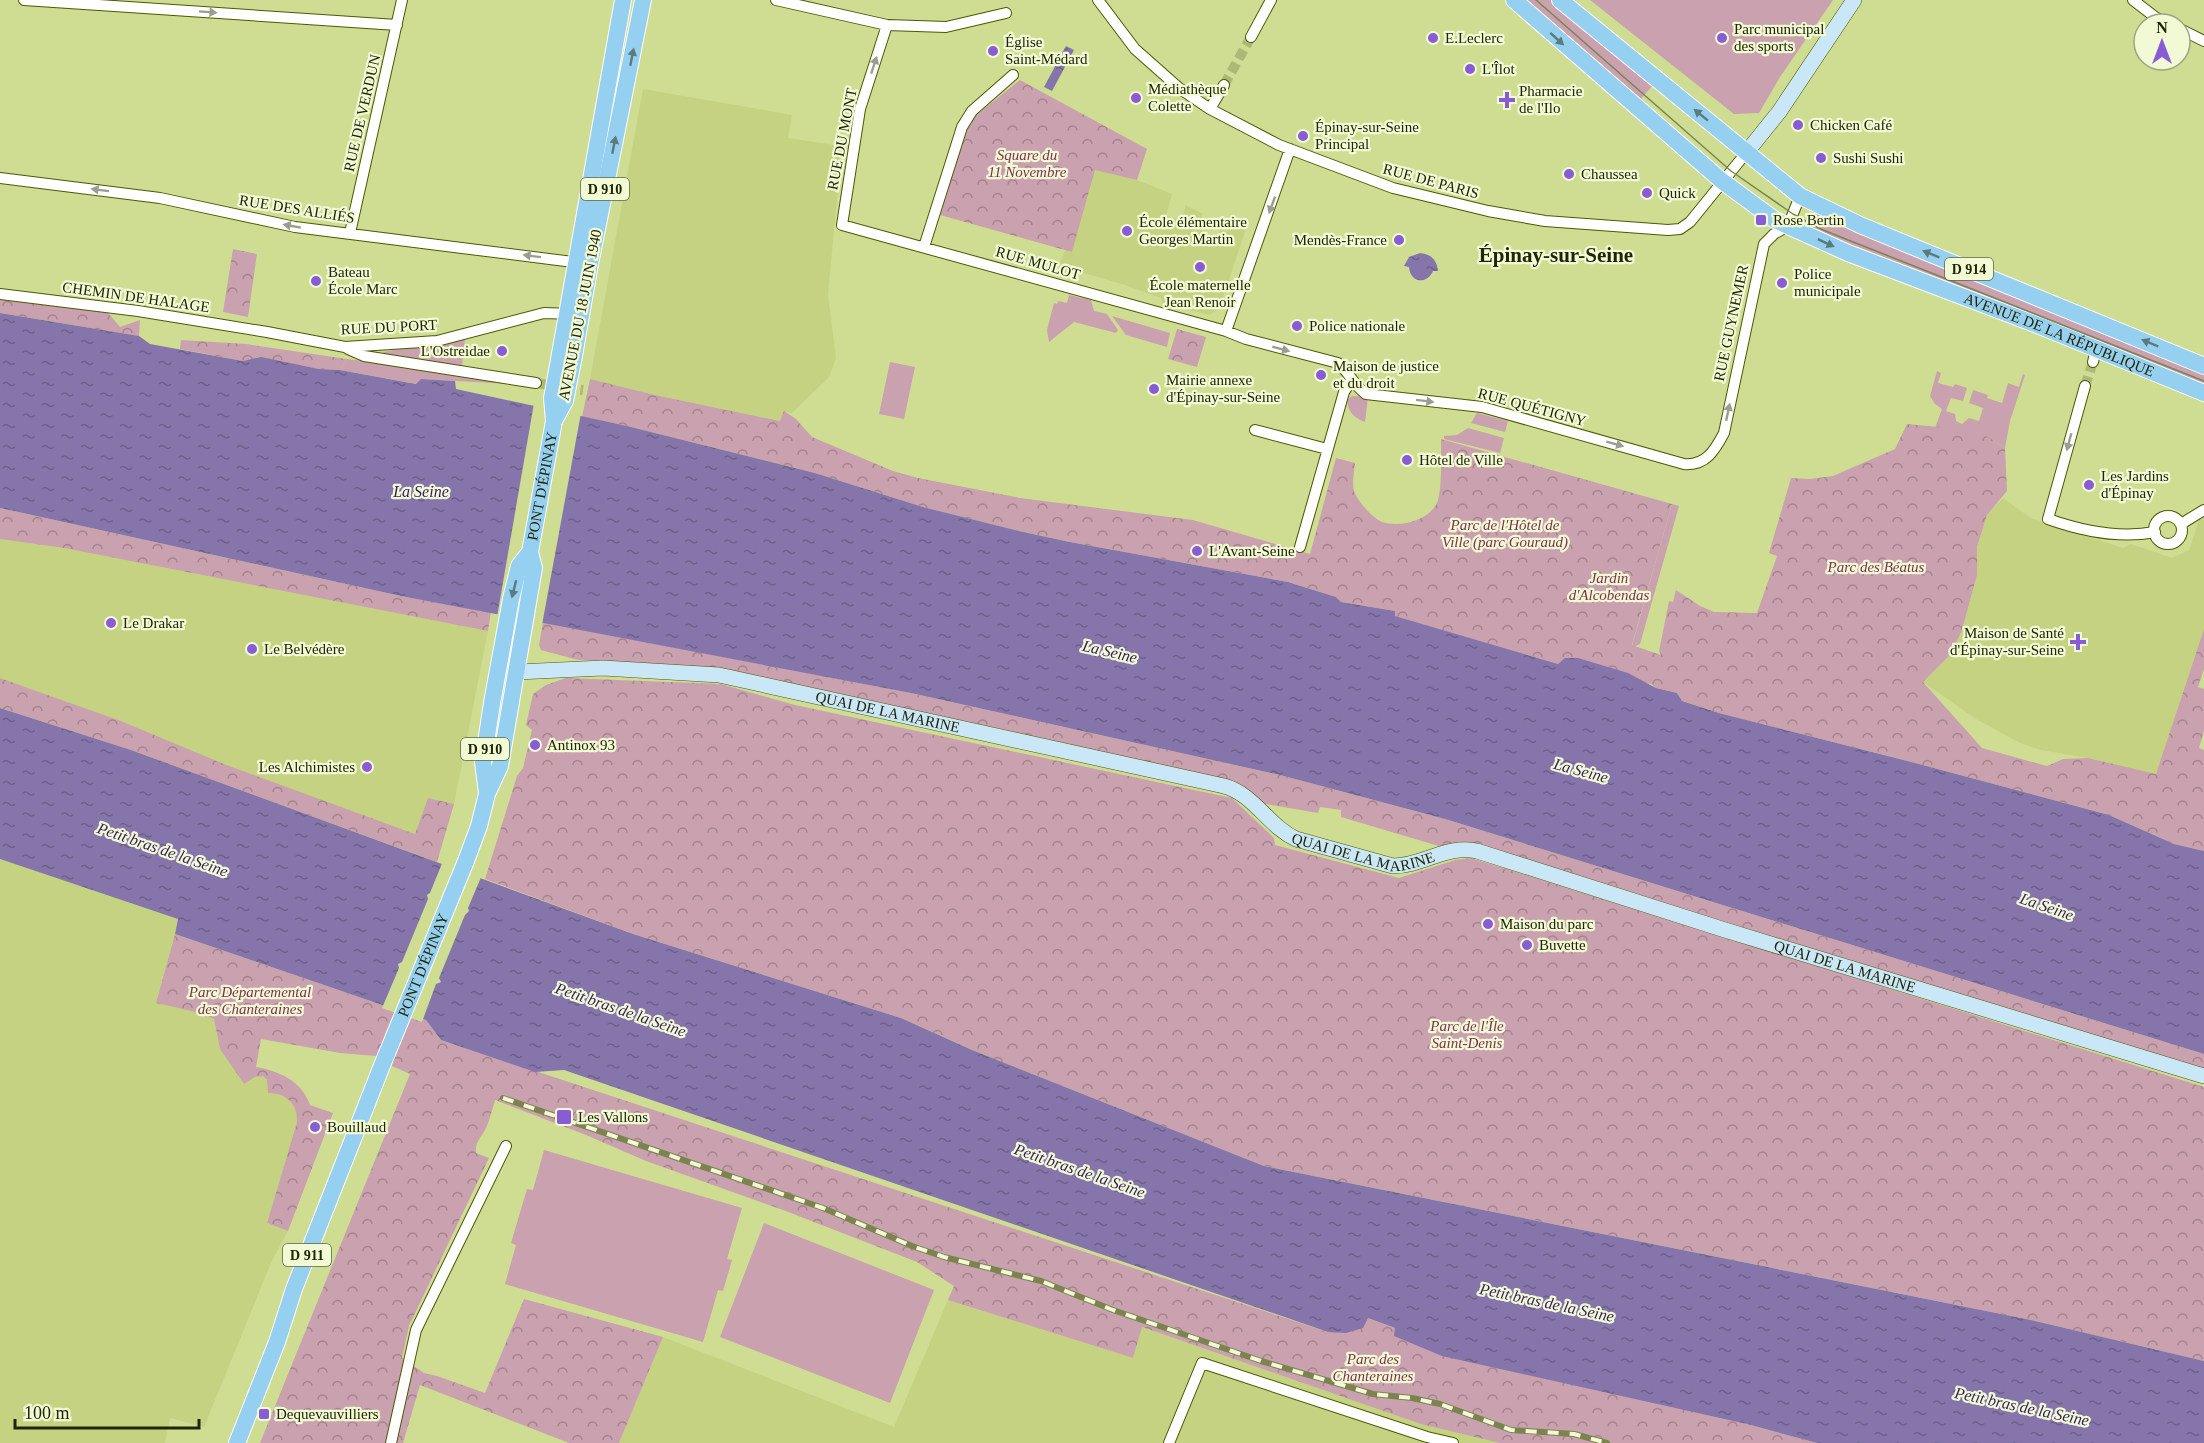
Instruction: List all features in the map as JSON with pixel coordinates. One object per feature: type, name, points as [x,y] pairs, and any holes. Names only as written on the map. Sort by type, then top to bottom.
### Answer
[{"type":"main road","name":"AVENUE DU 18 JUIN 1940","points":[[555,421],[565,401],[567,355],[623,0]]},
{"type":"main road","name":"AVENUE DU 18 JUIN 1940","points":[[583,263],[643,0]]},
{"type":"main road","name":"D 914","points":[[1514,0],[1722,181]]},
{"type":"main road","name":"D 914","points":[[1560,0],[1746,153]]},
{"type":"main road","name":"AVENUE DE LA RÉPUBLIQUE","points":[[1746,153],[1800,196],[1860,225],[2203,362]]},
{"type":"main road","name":"AVENUE DE LA RÉPUBLIQUE","points":[[1722,181],[1775,220],[1848,253],[2095,356],[2204,393]]},
{"type":"main road","name":"PONT D'ÉPINAY","points":[[517,672],[534,568],[530,552],[555,421]]},
{"type":"main road","name":"PONT D'ÉPINAY","points":[[499,669],[519,566],[530,552]]},
{"type":"main road","points":[[499,669],[517,672]]},
{"type":"main road","name":"D 910","points":[[487,794],[483,762],[499,669]]},
{"type":"main road","name":"D 910","points":[[487,794],[500,766],[517,672]]},
{"type":"main road","name":"PONT D'ÉPINAY","points":[[237,1443],[277,1342],[294,1289],[466,861],[479,826],[487,794]]},
{"type":"street","points":[[24,0],[397,25]]},
{"type":"street","name":"RUE DE VERDUN","points":[[350,233],[402,0]]},
{"type":"street","points":[[776,0],[887,25],[946,27],[1006,13]]},
{"type":"street","name":"RUE DE PARIS","points":[[1098,0],[1135,49],[1179,88],[1209,109],[1290,149],[1393,188],[1488,212],[1545,221],[1668,230],[1680,229],[1690,222],[1722,181]]},
{"type":"street","points":[[1251,37],[1271,0]]},
{"type":"street","points":[[1722,181],[1779,112],[1854,0]]},
{"type":"street","points":[[2133,0],[2149,12]]},
{"type":"street","name":"RUE DU MONT","points":[[842,225],[860,109],[887,25]]},
{"type":"street","points":[[924,247],[957,138],[965,121],[972,111],[1013,75]]},
{"type":"street","points":[[1209,109],[1224,86]]},
{"type":"street","points":[[1226,330],[1290,149]]},
{"type":"street","name":"RUE DES ALLIÉS","points":[[0,178],[160,198],[295,227],[583,263]]},
{"type":"street","points":[[1788,226],[1800,196]]},
{"type":"street","name":"RUE MULOT","points":[[842,225],[1226,330]]},
{"type":"street","name":"RUE GUYNEMER","points":[[1701,462],[1714,452],[1724,433],[1764,244],[1774,234],[1788,226]]},
{"type":"street","name":"CHEMIN DE HALAGE","points":[[0,294],[138,311],[267,332]]},
{"type":"street","name":"RUE DU PORT","points":[[267,332],[345,347],[437,341],[543,313],[574,314]]},
{"type":"street","name":"RUE QUÉTIGNY","points":[[1226,330],[1246,339],[1338,363],[1366,394],[1482,407],[1684,464],[1701,462]]},
{"type":"street","points":[[345,347],[364,356],[536,383]]},
{"type":"street","points":[[1300,547],[1344,392],[1352,379]]},
{"type":"street","points":[[2085,386],[2048,519],[2121,536],[2155,532]]},
{"type":"street","points":[[1255,430],[1327,449]]},
{"type":"street","points":[[2181,524],[2204,510]]},
{"type":"street","points":[[2171,516],[2181,524],[2181,536],[2171,543],[2162,542],[2155,532],[2156,524],[2162,517],[2171,516]]},
{"type":"street","name":"QUAI DE LA MARINE","points":[[517,672],[603,668],[719,675],[1224,786],[1238,790],[1272,824],[1296,839],[1394,866],[1409,865],[1460,849],[1477,850],[1725,930],[2204,1076]]},
{"type":"street","points":[[392,1443],[416,1330],[506,1146]]},
{"type":"street","points":[[1169,1443],[1202,1363],[1427,1437],[1453,1443]]},
{"type":"shaded area","points":[[643,89],[792,115],[788,138],[842,146],[828,294],[836,358],[829,377],[792,413],[784,412],[781,421],[590,379]]},
{"type":"shaded area","name":"École élémentaire Georges Martin","points":[[1095,169],[1137,180],[1172,194],[1166,216],[1181,220],[1186,205],[1203,214],[1196,227],[1215,239],[1221,229],[1226,232],[1228,228],[1246,229],[1219,309],[1209,315],[1162,303],[1161,298],[1059,266],[1065,250],[1072,252]]},
{"type":"shaded area","name":"Maison de Santé d'Épinay-sur-Seine","points":[[2003,498],[2031,518],[2123,548],[2131,544],[2172,558],[2189,550],[2199,520],[2204,519],[2204,629],[2156,775],[2088,758],[2041,750],[2020,743],[1976,719],[1923,682],[1951,654],[1962,630],[1977,575],[1977,547],[1987,515]]},
{"type":"shaded area","points":[[0,539],[64,548],[488,631],[454,804],[428,798],[415,834],[224,764],[121,721],[0,678]]},
{"type":"shaded area","points":[[0,859],[179,919],[156,1003],[200,1013],[214,1019],[220,1049],[244,1084],[263,1075],[267,1080],[268,1093],[286,1097],[291,1101],[297,1113],[297,1122],[267,1223],[288,1231],[271,1263],[204,1427],[170,1418],[165,1443],[0,1443]]},
{"type":"shaded area","points":[[948,1300],[1133,1358],[1141,1327],[1419,1423],[1501,1443],[619,1443],[663,1337],[894,1427]]},
{"type":"green space","points":[[1522,0],[1551,0],[1654,84],[1639,101]]},
{"type":"green space","name":"Parc municipal des sports","points":[[1590,0],[1833,0],[1780,77],[1759,113],[1734,114]]},
{"type":"green space","name":"Square du 11 Novembre","points":[[1020,80],[1147,149],[1137,180],[1095,170],[1072,252],[940,215],[970,120]]},
{"type":"green space","points":[[1814,210],[2204,371],[2204,386],[1806,229]]},
{"type":"green space","points":[[233,249],[257,254],[248,317],[223,312]]},
{"type":"green space","points":[[0,295],[105,309],[120,327],[140,320],[139,336],[0,313]]},
{"type":"green space","points":[[1069,295],[1091,300],[1094,311],[1107,314],[1118,330],[1116,333],[1074,322],[1049,342],[1047,330],[1054,303],[1057,304],[1058,301],[1067,303]]},
{"type":"green space","points":[[1112,316],[1170,333],[1167,347],[1126,335]]},
{"type":"green space","points":[[1177,329],[1206,337],[1197,367],[1168,359]]},
{"type":"green space","points":[[465,338],[462,367],[386,357],[383,352]]},
{"type":"green space","points":[[181,340],[246,344],[347,359],[340,370],[319,369],[261,358],[243,361],[180,349]]},
{"type":"green space","points":[[347,359],[434,370],[511,384],[421,379],[417,384],[340,370]]},
{"type":"green space","points":[[890,362],[915,367],[904,419],[879,414]]},
{"type":"green space","points":[[1937,371],[1941,373],[1938,383],[1953,387],[1955,384],[1967,388],[1963,401],[1951,398],[1946,411],[1955,414],[1956,421],[1962,424],[1969,418],[1979,421],[1983,408],[1969,403],[1973,390],[2002,403],[2008,383],[2019,387],[2023,374],[2025,375],[2010,421],[2005,448],[1980,434],[1935,428],[1942,409],[1930,396]]},
{"type":"green space","points":[[590,379],[780,421],[784,411],[796,419],[812,437],[893,471],[918,478],[1020,498],[1193,520],[1310,554],[1336,458],[1355,463],[1354,491],[1370,513],[1378,520],[1389,524],[1406,523],[1429,513],[1438,500],[1441,479],[1441,439],[1672,504],[1632,645],[1661,655],[1659,651],[1669,601],[1673,602],[1676,590],[1700,606],[1714,612],[1757,613],[1777,556],[1769,553],[1791,478],[1810,479],[1833,476],[1895,449],[1907,424],[1971,430],[1990,438],[2005,448],[2007,491],[1987,515],[1977,547],[1977,575],[1962,630],[1951,654],[1923,682],[1982,748],[2047,766],[2063,759],[2088,758],[2156,774],[2204,629],[2204,669],[2198,687],[2204,689],[2204,731],[2199,748],[2204,750],[2204,851],[2174,844],[2109,815],[1719,713],[1682,701],[1677,693],[1656,688],[1651,684],[1558,664],[1394,616],[1395,611],[1341,602],[1336,597],[1288,582],[1023,532],[923,507],[815,473],[582,417]]},
{"type":"green space","points":[[1352,396],[1368,397],[1365,422],[1350,411],[1347,400]]},
{"type":"green space","points":[[1477,413],[1508,421],[1505,432],[1471,423]]},
{"type":"green space","points":[[1468,428],[1504,438],[1500,453],[1444,439],[1444,436],[1457,435]]},
{"type":"green space","points":[[1672,504],[1679,506],[1640,644],[1628,650],[1632,646]]},
{"type":"green space","points":[[0,508],[401,596],[491,612],[488,631],[64,548],[0,539]]},
{"type":"green space","points":[[543,622],[911,693],[1280,775],[1445,819],[2204,1054],[2204,1073],[1341,817],[1341,810],[1320,807],[1318,813],[1260,803],[1236,782],[1029,736],[602,661],[578,660],[541,650],[539,645]]},
{"type":"green space","points":[[0,678],[121,721],[224,764],[415,834],[428,798],[454,804],[437,862],[131,750],[0,708]]},
{"type":"green space","name":"Parc de l'Île Saint-Denis","points":[[566,678],[721,684],[795,705],[1232,798],[1274,838],[1275,845],[1399,878],[1455,860],[1471,858],[2204,1087],[2204,1361],[2031,1320],[1264,1166],[972,1050],[901,1018],[633,934],[485,879],[517,776],[523,768],[532,730],[526,725],[533,694],[546,685]]},
{"type":"green space","points":[[175,934],[426,1020],[441,1040],[1328,1332],[1368,1318],[1395,1328],[1817,1443],[1500,1443],[1421,1424],[1142,1327],[1133,1358],[948,1300],[954,1286],[917,1262],[783,1210],[646,1161],[495,1100],[488,1125],[476,1146],[476,1153],[489,1158],[409,1326],[402,1358],[424,1373],[485,1393],[524,1299],[663,1337],[619,1443],[569,1443],[420,1385],[403,1443],[260,1443],[410,1074],[385,1063],[376,1056],[340,1053],[261,1039],[256,1067],[281,1074],[295,1083],[310,1105],[333,1113],[288,1231],[267,1223],[297,1116],[293,1105],[285,1097],[268,1093],[267,1080],[263,1076],[255,1077],[244,1084],[220,1049],[214,1019],[200,1013],[156,1003]]},
{"type":"green space","points":[[544,1150],[742,1208],[727,1259],[732,1260],[723,1291],[718,1290],[703,1342],[505,1284],[516,1245],[511,1243],[527,1189],[533,1190]]},
{"type":"green space","points":[[764,1223],[934,1290],[890,1403],[720,1337]]},
{"type":"water","points":[[1066,46],[1074,50],[1052,91],[1044,87]]},
{"type":"water","points":[[1420,253],[1433,258],[1438,271],[1433,271],[1427,279],[1423,280],[1415,279],[1409,267],[1404,266],[1409,257]]},
{"type":"water","name":"La Seine","points":[[0,313],[139,336],[150,344],[243,361],[261,357],[319,369],[340,370],[416,384],[421,379],[455,381],[456,389],[627,426],[815,473],[923,507],[1023,532],[1288,582],[1336,597],[1341,602],[1395,611],[1395,616],[1558,664],[1565,658],[1578,658],[1628,673],[1656,688],[1677,693],[1682,701],[1719,713],[2109,815],[2174,844],[2204,851],[2204,1054],[1445,819],[1280,775],[911,693],[401,596],[0,508]]},
{"type":"water","name":"Petit bras de la Seine","points":[[0,708],[131,750],[633,934],[901,1018],[972,1050],[1264,1166],[2031,1320],[2204,1361],[2204,1443],[1817,1443],[1747,1424],[1442,1356],[1394,1336],[1395,1328],[1368,1318],[1363,1328],[1346,1333],[1328,1332],[564,1070],[535,1072],[441,1040],[426,1020],[175,934],[178,919],[0,859]]},
{"type":"pier","points":[[534,403],[581,413],[542,625],[497,617]]},
{"type":"pier","points":[[443,861],[482,875],[468,908],[469,911],[465,915],[439,978],[441,982],[436,984],[422,1022],[382,1008],[399,968],[398,964],[402,962],[428,899],[427,895],[430,893]]},
{"type":"tunnel","points":[[1224,85],[1251,37]]},
{"type":"tunnel","points":[[2085,386],[2093,362]]},
{"type":"tunnel","points":[[536,383],[583,390]]},
{"type":"tram line","points":[[1536,0],[1731,171],[1793,214],[1823,230],[2204,381]]},
{"type":"railway","points":[[503,1098],[823,1208],[912,1246],[944,1257],[1041,1281],[1113,1310],[1261,1361],[1373,1394],[1412,1398],[1440,1404],[1511,1430],[1574,1434],[1607,1443]]},
{"type":"place","name":"E.Leclerc","points":[[1433,38]]},
{"type":"place","name":"Parc municipal des sports","points":[[1722,38]]},
{"type":"place","name":"Église Saint-Médard","points":[[993,51]]},
{"type":"place","name":"L'Îlot","points":[[1470,69]]},
{"type":"place","name":"Médiathèque Colette","points":[[1136,98]]},
{"type":"place","name":"Pharmacie de l'Ilo","points":[[1507,100]]},
{"type":"place","name":"Chicken Café","points":[[1798,125]]},
{"type":"place","name":"Épinay-sur-Seine Principal","points":[[1303,136]]},
{"type":"place","name":"Sushi Sushi","points":[[1821,158]]},
{"type":"place","name":"Chaussea","points":[[1569,174]]},
{"type":"place","name":"Quick","points":[[1647,193]]},
{"type":"place","name":"Rose Bertin","points":[[1761,220]]},
{"type":"place","name":"École élémentaire Georges Martin","points":[[1127,231]]},
{"type":"place","name":"Mendès-France","points":[[1399,240]]},
{"type":"place","name":"École maternelle Jean Renoir","points":[[1200,267]]},
{"type":"place","name":"Bateau École Marc","points":[[316,281]]},
{"type":"place","name":"Police municipale","points":[[1782,283]]},
{"type":"place","name":"Police nationale","points":[[1297,326]]},
{"type":"place","name":"L'Ostreidae","points":[[502,351]]},
{"type":"place","name":"Maison de justice et du droit","points":[[1321,375]]},
{"type":"place","name":"Mairie annexe d'Épinay-sur-Seine","points":[[1154,389]]},
{"type":"place","name":"Hôtel de Ville","points":[[1407,460]]},
{"type":"place","name":"Les Jardins d'Épinay","points":[[2089,485]]},
{"type":"place","name":"L'Avant-Seine","points":[[1197,551]]},
{"type":"place","name":"Le Drakar","points":[[111,623]]},
{"type":"place","name":"Maison de Santé d'Épinay-sur-Seine","points":[[2078,642]]},
{"type":"place","name":"Le Belvédère","points":[[252,649]]},
{"type":"place","name":"Antinox 93","points":[[535,745]]},
{"type":"place","name":"Les Alchimistes","points":[[367,767]]},
{"type":"place","name":"Maison du parc","points":[[1488,924]]},
{"type":"place","name":"Buvette","points":[[1527,945]]},
{"type":"place","name":"Les Vallons","points":[[564,1117]]},
{"type":"place","name":"Bouillaud","points":[[315,1127]]},
{"type":"place","name":"Dequevauvilliers","points":[[264,1414]]},
{"type":"district","name":"Épinay-sur-Seine","points":[[1556,255]]},
{"type":"park label","name":"Parc de l'Hôtel de Ville (parc Gouraud)","points":[[1505,534]]},
{"type":"park label","name":"Parc des Béatus","points":[[1876,567]]},
{"type":"park label","name":"Jardin d'Alcobendas","points":[[1609,586]]},
{"type":"park label","name":"Parc Départemental des Chanteraines","points":[[250,1000]]},
{"type":"park label","name":"Parc des Chanteraines","points":[[1373,1368]]}]
